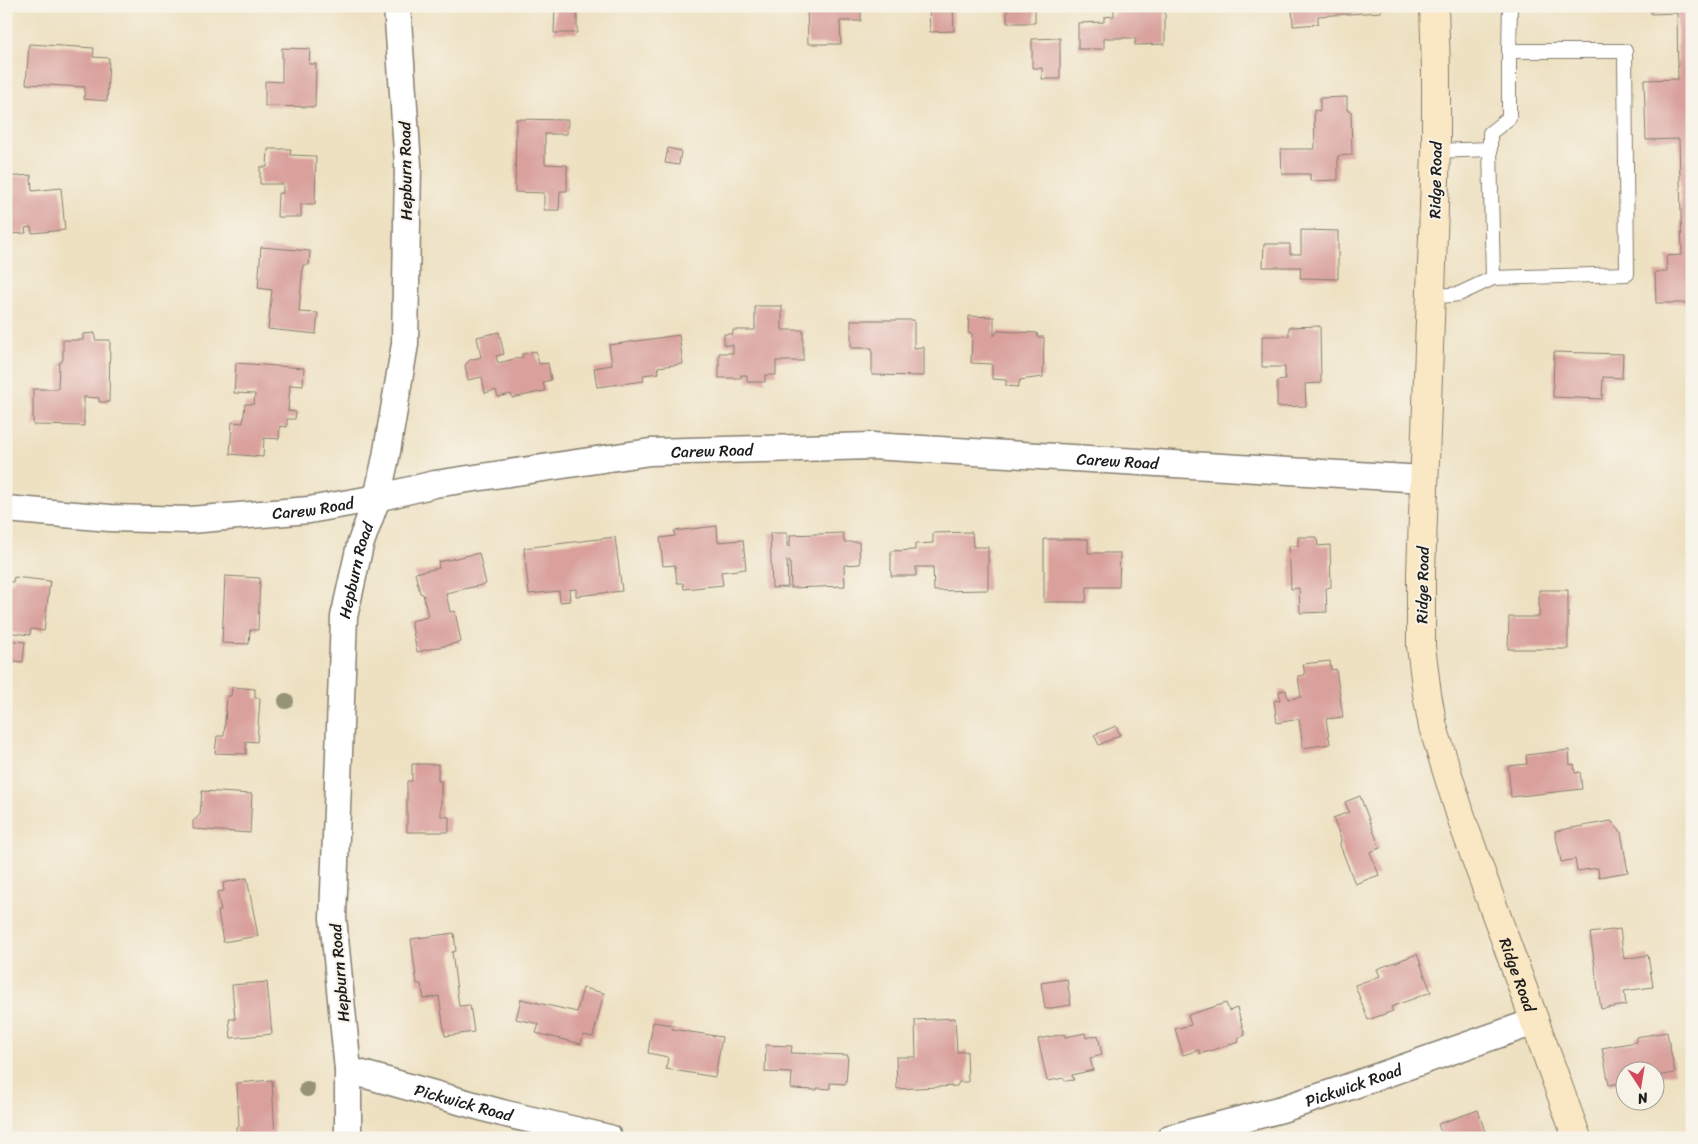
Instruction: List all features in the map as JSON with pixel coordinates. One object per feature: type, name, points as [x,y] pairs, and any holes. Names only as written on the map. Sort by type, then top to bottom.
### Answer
[{"type":"main road","name":"Ridge Road","points":[[1434,6],[1436,151],[1421,572],[1421,646],[1432,727],[1464,826],[1577,1138]]},
{"type":"street","name":"Hepburn Road","points":[[348,1138],[348,1070],[334,918],[344,617],[360,545],[377,498],[386,457],[405,344],[408,165],[397,6]]},
{"type":"street","name":"Carew Road","points":[[6,509],[110,518],[190,520],[309,510],[377,498],[435,484],[650,452],[872,446],[1424,479]]},
{"type":"street","name":"Pickwick Road","points":[[1170,1138],[1282,1109],[1534,1022]]},
{"type":"street","name":"Pickwick Road","points":[[348,1070],[502,1113],[609,1138]]},
{"type":"lane","points":[[1493,278],[1490,133],[1509,118],[1510,6]]},
{"type":"lane","points":[[1431,297],[1459,294],[1493,278],[1627,274],[1625,51],[1509,51]]},
{"type":"lane","points":[[1436,151],[1490,149]]},
{"type":"building","points":[[555,6],[577,6],[577,33],[554,33]]},
{"type":"building","points":[[781,6],[795,6],[795,8],[781,8]]},
{"type":"building","points":[[807,6],[861,6],[861,21],[840,21],[841,44],[808,44]]},
{"type":"building","points":[[929,6],[953,6],[954,31],[930,32]]},
{"type":"building","points":[[989,6],[1035,6],[1035,23],[1007,23],[1007,8],[989,9]]},
{"type":"building","points":[[1114,6],[1165,6],[1165,44],[1135,45],[1135,38],[1104,38],[1104,49],[1078,49],[1078,23],[1104,22],[1104,17],[1114,16]]},
{"type":"building","points":[[1292,6],[1381,6],[1381,12],[1318,16],[1318,24],[1293,26]]},
{"type":"building","points":[[1651,6],[1692,6],[1692,303],[1656,303],[1655,272],[1667,272],[1666,256],[1682,255],[1679,139],[1646,140],[1644,80],[1678,79],[1677,13],[1651,14]]},
{"type":"building","points":[[1060,38],[1060,79],[1042,79],[1042,68],[1032,68],[1032,39]]},
{"type":"building","points":[[29,44],[94,48],[93,57],[109,58],[107,101],[84,99],[85,87],[26,84]]},
{"type":"building","points":[[282,48],[310,49],[309,64],[316,64],[315,107],[265,106],[265,81],[282,82]]},
{"type":"building","points":[[1347,97],[1347,110],[1351,111],[1352,155],[1338,156],[1338,180],[1310,181],[1310,174],[1282,174],[1281,149],[1315,149],[1314,110],[1320,111],[1320,98]]},
{"type":"building","points":[[516,119],[568,120],[567,134],[545,134],[545,164],[567,165],[567,191],[560,191],[559,210],[544,210],[544,193],[515,192]]},
{"type":"building","points":[[668,148],[681,151],[679,165],[665,163]]},
{"type":"building","points":[[268,149],[291,149],[290,155],[316,156],[315,204],[301,204],[301,217],[277,217],[278,193],[283,193],[283,184],[260,184],[260,167],[267,167]]},
{"type":"building","points":[[31,175],[32,191],[61,188],[65,230],[32,233],[31,227],[25,228],[26,233],[9,234],[8,229],[6,230],[6,177]]},
{"type":"building","points":[[1301,230],[1338,231],[1338,279],[1300,278],[1301,267],[1263,267],[1264,244],[1290,244],[1290,254],[1301,254]]},
{"type":"building","points":[[261,247],[310,251],[309,265],[303,265],[299,312],[318,313],[316,334],[268,329],[272,290],[258,288]]},
{"type":"building","points":[[755,306],[782,306],[782,330],[803,330],[803,361],[776,361],[776,375],[765,375],[765,382],[747,382],[747,375],[741,375],[741,378],[719,378],[719,353],[733,353],[733,345],[724,345],[724,334],[733,334],[733,330],[755,330]]},
{"type":"building","points":[[969,316],[994,317],[994,336],[998,331],[1037,333],[1038,337],[1044,337],[1043,377],[1020,380],[1018,387],[1006,386],[1006,380],[992,379],[992,364],[971,363],[972,334],[968,333]]},
{"type":"building","points":[[851,320],[914,320],[914,348],[924,347],[924,376],[872,375],[872,348],[851,348]]},
{"type":"building","points":[[1320,326],[1321,383],[1305,384],[1306,406],[1277,407],[1277,381],[1285,380],[1285,367],[1262,367],[1262,336],[1289,336],[1289,327]]},
{"type":"building","points":[[499,332],[504,354],[496,356],[498,363],[523,357],[522,354],[536,351],[539,364],[548,363],[551,380],[543,382],[545,391],[512,398],[511,394],[498,397],[496,390],[485,393],[482,377],[468,380],[465,365],[470,360],[481,357],[477,337]]},
{"type":"building","points":[[95,333],[95,340],[110,340],[109,402],[99,402],[99,398],[84,397],[84,426],[33,425],[33,389],[58,389],[59,363],[63,360],[63,340],[83,340],[83,334]]},
{"type":"building","points":[[679,335],[683,364],[658,367],[659,373],[643,375],[644,381],[597,387],[594,368],[612,365],[609,345]]},
{"type":"building","points":[[1554,352],[1623,354],[1622,378],[1603,377],[1602,399],[1553,397]]},
{"type":"building","points":[[236,363],[304,368],[303,386],[290,385],[288,411],[296,412],[295,419],[287,419],[287,427],[280,426],[279,439],[264,438],[263,457],[230,454],[232,422],[243,423],[245,404],[254,404],[255,394],[234,393]]},
{"type":"building","points":[[717,526],[718,542],[743,540],[746,569],[721,572],[723,585],[684,589],[683,583],[677,583],[675,565],[663,566],[660,538],[675,536],[674,531]]},
{"type":"building","points":[[972,532],[973,547],[988,547],[988,590],[934,591],[933,567],[916,567],[916,576],[891,576],[891,551],[915,550],[915,544],[933,543],[933,533]]},
{"type":"building","points":[[770,533],[787,533],[787,546],[790,547],[790,535],[843,533],[844,542],[859,542],[860,564],[844,565],[845,586],[791,588],[790,562],[787,560],[788,587],[772,588]]},
{"type":"building","points":[[615,537],[622,591],[576,596],[576,589],[569,590],[570,601],[560,602],[559,591],[529,594],[524,548]]},
{"type":"building","points":[[1298,537],[1317,537],[1318,546],[1330,545],[1331,587],[1326,588],[1327,612],[1300,613],[1299,588],[1291,589],[1289,546],[1298,546]]},
{"type":"building","points":[[1044,539],[1088,539],[1088,553],[1120,553],[1119,587],[1087,587],[1086,602],[1044,602]]},
{"type":"building","points":[[479,553],[486,584],[446,593],[450,612],[455,611],[461,642],[417,652],[411,621],[428,617],[423,594],[420,593],[415,573],[439,568],[438,562]]},
{"type":"building","points":[[225,576],[260,578],[258,630],[250,630],[249,644],[222,643]]},
{"type":"building","points":[[14,577],[50,581],[44,631],[31,629],[30,635],[6,632],[6,581],[13,582]]},
{"type":"building","points":[[1539,590],[1568,590],[1568,649],[1508,649],[1509,617],[1539,617]]},
{"type":"building","points":[[6,640],[25,642],[23,662],[6,660]]},
{"type":"building","points":[[1330,661],[1331,670],[1336,669],[1343,717],[1326,719],[1330,744],[1303,748],[1299,719],[1277,723],[1274,701],[1280,700],[1279,691],[1286,690],[1288,699],[1301,697],[1298,676],[1305,675],[1303,664]]},
{"type":"building","points":[[232,687],[255,689],[255,698],[260,698],[257,742],[246,741],[246,754],[215,753],[217,736],[224,736],[227,696],[231,696]]},
{"type":"building","points":[[1116,726],[1120,735],[1099,745],[1094,735]]},
{"type":"building","points":[[1569,750],[1570,765],[1574,764],[1575,773],[1580,772],[1582,789],[1511,797],[1508,766],[1527,764],[1526,755]]},
{"type":"building","points":[[412,764],[438,764],[438,781],[441,781],[441,816],[449,817],[449,832],[407,832],[407,781],[412,781]]},
{"type":"building","points":[[202,791],[252,794],[250,833],[193,829],[193,821],[200,815]]},
{"type":"building","points":[[1360,796],[1380,848],[1370,852],[1379,875],[1355,884],[1340,845],[1341,839],[1333,818],[1349,812],[1345,802]]},
{"type":"building","points":[[1611,821],[1621,832],[1628,872],[1599,877],[1598,868],[1577,871],[1575,859],[1561,862],[1555,831]]},
{"type":"building","points":[[247,878],[258,936],[223,942],[218,911],[221,911],[217,892],[224,891],[223,883]]},
{"type":"building","points":[[1620,929],[1624,959],[1648,955],[1653,987],[1624,991],[1626,1005],[1601,1009],[1590,933]]},
{"type":"building","points":[[454,933],[456,951],[452,952],[459,1006],[470,1005],[474,1032],[445,1036],[439,996],[424,999],[421,984],[417,984],[411,939]]},
{"type":"building","points":[[1417,954],[1431,992],[1391,1007],[1393,1011],[1368,1020],[1355,985],[1380,976],[1377,969]]},
{"type":"building","points":[[1067,979],[1071,1005],[1045,1009],[1041,983]]},
{"type":"building","points":[[267,982],[272,1034],[231,1038],[229,1019],[235,1019],[232,985]]},
{"type":"building","points":[[583,988],[604,993],[593,1037],[583,1035],[581,1044],[536,1033],[539,1024],[516,1019],[521,999],[577,1012]]},
{"type":"building","points":[[1226,1003],[1229,1011],[1237,1008],[1245,1035],[1238,1038],[1239,1042],[1200,1054],[1199,1050],[1183,1055],[1175,1029],[1191,1025],[1188,1015]]},
{"type":"building","points":[[955,1018],[957,1052],[967,1051],[968,1082],[959,1082],[957,1086],[897,1089],[896,1057],[916,1057],[915,1020]]},
{"type":"building","points":[[653,1022],[673,1025],[672,1029],[722,1037],[715,1077],[666,1069],[668,1057],[648,1053]]},
{"type":"building","points":[[1667,1032],[1675,1073],[1666,1074],[1666,1062],[1616,1062],[1616,1084],[1609,1085],[1602,1048],[1636,1042],[1636,1037]]},
{"type":"building","points":[[1085,1033],[1086,1038],[1098,1035],[1102,1055],[1090,1058],[1093,1070],[1072,1075],[1074,1080],[1065,1081],[1064,1078],[1047,1081],[1038,1039],[1064,1034],[1065,1037]]},
{"type":"building","points":[[766,1045],[792,1046],[791,1053],[848,1055],[846,1084],[830,1083],[830,1089],[791,1089],[792,1073],[765,1072]]},
{"type":"building","points":[[272,1080],[275,1138],[237,1138],[236,1127],[239,1126],[237,1083]]},
{"type":"building","points":[[1478,1110],[1487,1138],[1443,1138],[1438,1124]]}]
